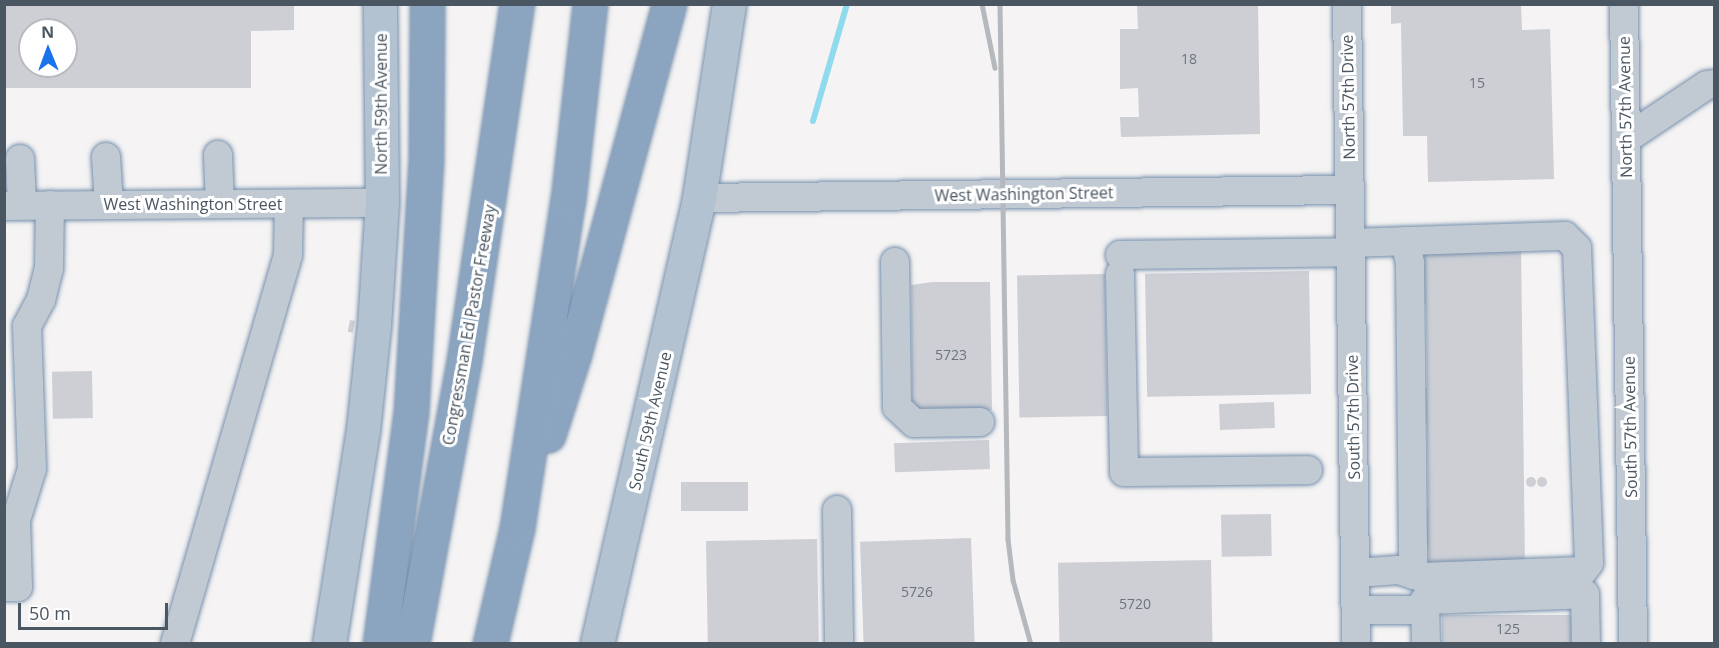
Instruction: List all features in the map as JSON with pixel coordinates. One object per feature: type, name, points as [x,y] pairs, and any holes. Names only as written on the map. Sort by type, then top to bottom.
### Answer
[{"type":"highway","points":[[380,644],[411,412],[426,162],[427,4]]},
{"type":"highway","name":"Congressman Ed Pastor Freeway","points":[[412,644],[470,327],[517,4]]},
{"type":"highway","points":[[490,644],[517,528],[568,200],[590,4]]},
{"type":"highway","points":[[517,528],[574,354],[669,4]]},
{"type":"main road","name":"North 59th Avenue","points":[[380,4],[382,203]]},
{"type":"main road","points":[[699,198],[729,4]]},
{"type":"main road","name":"South 59th Avenue","points":[[597,644],[699,198]]},
{"type":"main road","points":[[329,644],[363,430],[382,203]]},
{"type":"street","name":"North 57th Drive","points":[[1347,4],[1349,190]]},
{"type":"street","name":"North 57th Avenue","points":[[1624,4],[1627,210]]},
{"type":"street","points":[[1626,139],[1707,85],[1714,84]]},
{"type":"street","points":[[218,155],[220,204]]},
{"type":"street","points":[[106,157],[109,205]]},
{"type":"street","points":[[13,205],[20,159]]},
{"type":"street","name":"West Washington Street","points":[[699,198],[1349,190]]},
{"type":"street","name":"South 57th Drive","points":[[1349,190],[1356,644]]},
{"type":"street","name":"West Washington Street","points":[[13,205],[382,203]]},
{"type":"street","points":[[175,644],[288,255],[289,204]]},
{"type":"street","points":[[4,587],[18,587],[16,520],[32,469],[27,326],[41,300],[49,268],[50,205]]},
{"type":"street","name":"South 57th Avenue","points":[[1627,210],[1633,644]]},
{"type":"street","points":[[1308,470],[1124,472],[1120,265],[1351,248],[1405,241],[1565,236],[1577,248],[1589,563],[1583,571],[1419,588]]},
{"type":"street","points":[[1356,610],[1418,610],[1410,263],[1405,241]]},
{"type":"street","points":[[895,262],[897,407],[914,423],[980,422]]},
{"type":"street","points":[[837,510],[839,644]]},
{"type":"street","points":[[1355,573],[1398,570],[1419,588],[1585,594],[1586,644]]},
{"type":"street","points":[[1419,588],[1426,644]]},
{"type":"building","points":[[4,4],[294,4],[294,30],[251,31],[251,88],[4,88]]},
{"type":"building","points":[[1137,4],[1258,4],[1260,134],[1121,137],[1120,117],[1139,117],[1138,88],[1120,89],[1120,29],[1138,29]]},
{"type":"building","points":[[1391,4],[1521,4],[1522,30],[1550,29],[1554,179],[1428,182],[1427,136],[1403,136],[1401,23],[1391,24]]},
{"type":"building","points":[[1521,245],[1525,566],[1429,563],[1428,545],[1423,544],[1423,509],[1428,509],[1427,424],[1421,424],[1421,388],[1427,388],[1426,304],[1420,304],[1419,269],[1424,268],[1424,252]]},
{"type":"building","points":[[1309,271],[1311,394],[1147,397],[1145,274]]},
{"type":"building","points":[[1105,274],[1107,416],[1019,418],[1017,276]]},
{"type":"building","points":[[932,282],[990,282],[992,410],[912,411],[911,285]]},
{"type":"building","points":[[350,320],[355,321],[353,333],[348,332]]},
{"type":"building","points":[[92,371],[93,418],[53,419],[52,372]]},
{"type":"building","points":[[1274,402],[1275,428],[1220,430],[1219,404]]},
{"type":"building","points":[[989,440],[990,469],[895,472],[894,443]]},
{"type":"building","points":[[1531,477],[1535,478],[1535,486],[1531,487],[1527,486],[1526,482],[1527,478]]},
{"type":"building","points":[[1542,477],[1546,478],[1546,486],[1542,487],[1538,486],[1537,482],[1538,478]]},
{"type":"building","points":[[681,482],[748,482],[748,511],[681,511]]},
{"type":"building","points":[[1271,514],[1272,556],[1222,557],[1221,515]]},
{"type":"building","points":[[971,538],[975,644],[864,644],[860,542]]},
{"type":"building","points":[[817,539],[819,644],[708,644],[706,541]]},
{"type":"building","points":[[1211,560],[1212,644],[1059,644],[1058,563]]},
{"type":"building","points":[[1442,615],[1573,615],[1573,644],[1442,644]]},
{"type":"waterway","points":[[813,121],[847,4]]},
{"type":"railway","points":[[982,4],[995,68]]},
{"type":"railway","points":[[1000,4],[1008,539],[1013,580],[1031,644]]}]
